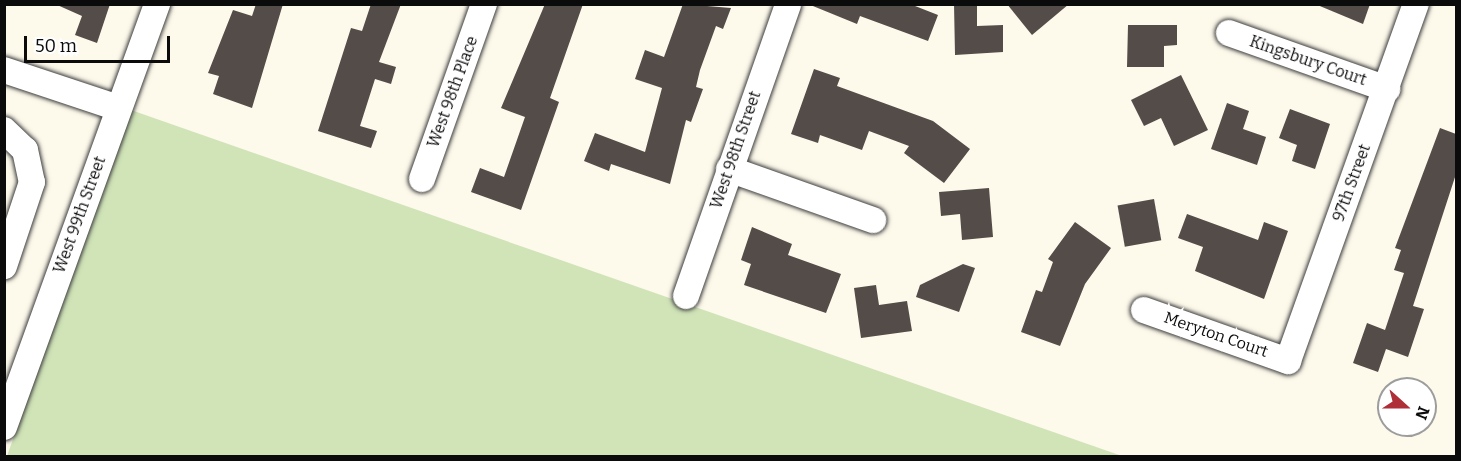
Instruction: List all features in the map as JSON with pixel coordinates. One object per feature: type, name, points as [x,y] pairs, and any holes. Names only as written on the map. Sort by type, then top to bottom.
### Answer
[{"type":"street","name":"West 99th Street","points":[[4,427],[157,4]]},
{"type":"street","name":"West 98th Place","points":[[422,179],[484,4]]},
{"type":"street","name":"West 98th Street","points":[[686,296],[788,4]]},
{"type":"street","name":"97th Street","points":[[1288,361],[1416,4]]},
{"type":"street","name":"Kingsbury Court","points":[[1229,33],[1387,89]]},
{"type":"street","points":[[4,70],[118,108]]},
{"type":"street","points":[[4,130],[25,150],[32,182],[4,266]]},
{"type":"street","points":[[729,169],[873,219]]},
{"type":"street","name":"Meryton Court","points":[[1144,310],[1288,361]]},
{"type":"green space","points":[[131,110],[1122,456],[7,456]]},
{"type":"building","points":[[55,4],[110,4],[97,43],[75,35],[82,16]]},
{"type":"building","points":[[256,4],[283,4],[252,108],[213,94],[219,76],[208,73],[233,10],[252,16]]},
{"type":"building","points":[[371,4],[401,4],[379,62],[396,67],[391,84],[375,79],[360,126],[377,131],[371,148],[318,131],[351,28],[362,31]]},
{"type":"building","points":[[545,4],[583,4],[550,98],[559,102],[521,210],[471,192],[480,168],[504,177],[525,117],[501,108]]},
{"type":"building","points":[[683,4],[731,8],[723,29],[716,26],[700,70],[696,87],[703,89],[691,122],[686,120],[670,184],[611,164],[609,171],[584,161],[595,133],[645,152],[662,88],[635,79],[645,50],[664,57]]},
{"type":"building","points":[[808,4],[910,4],[938,15],[928,41],[860,16],[857,24]]},
{"type":"building","points":[[954,4],[977,4],[977,26],[1003,25],[1003,52],[955,55]]},
{"type":"building","points":[[1007,4],[1069,4],[1032,35]]},
{"type":"building","points":[[1315,4],[1370,4],[1363,24]]},
{"type":"building","points":[[1128,25],[1177,25],[1177,45],[1164,46],[1164,67],[1127,67]]},
{"type":"building","points":[[814,69],[840,78],[837,86],[933,121],[970,149],[944,183],[904,153],[909,146],[869,131],[862,150],[820,135],[818,143],[791,134]]},
{"type":"building","points":[[1181,75],[1208,130],[1174,146],[1161,118],[1144,126],[1131,100]]},
{"type":"building","points":[[1227,103],[1249,111],[1243,129],[1266,137],[1257,165],[1211,149]]},
{"type":"building","points":[[1290,109],[1330,124],[1315,169],[1292,161],[1297,145],[1279,138]]},
{"type":"building","points":[[1440,128],[1456,134],[1456,174],[1413,306],[1424,309],[1408,357],[1386,349],[1378,372],[1353,363],[1367,323],[1385,330],[1404,273],[1394,270],[1401,250],[1395,248]]},
{"type":"building","points":[[989,188],[993,237],[962,240],[960,214],[941,216],[939,192]]},
{"type":"building","points":[[1154,199],[1161,240],[1125,247],[1118,205]]},
{"type":"building","points":[[1187,214],[1258,240],[1264,222],[1288,231],[1264,299],[1195,271],[1203,247],[1178,238]]},
{"type":"building","points":[[1075,222],[1111,248],[1085,284],[1060,346],[1021,332],[1036,290],[1042,292],[1053,262],[1048,259]]},
{"type":"building","points":[[752,227],[792,244],[788,255],[841,274],[826,313],[744,285],[751,264],[741,260]]},
{"type":"building","points":[[963,264],[975,268],[959,312],[916,297],[920,285]]},
{"type":"building","points":[[876,285],[879,305],[907,301],[912,331],[861,338],[854,288]]}]
